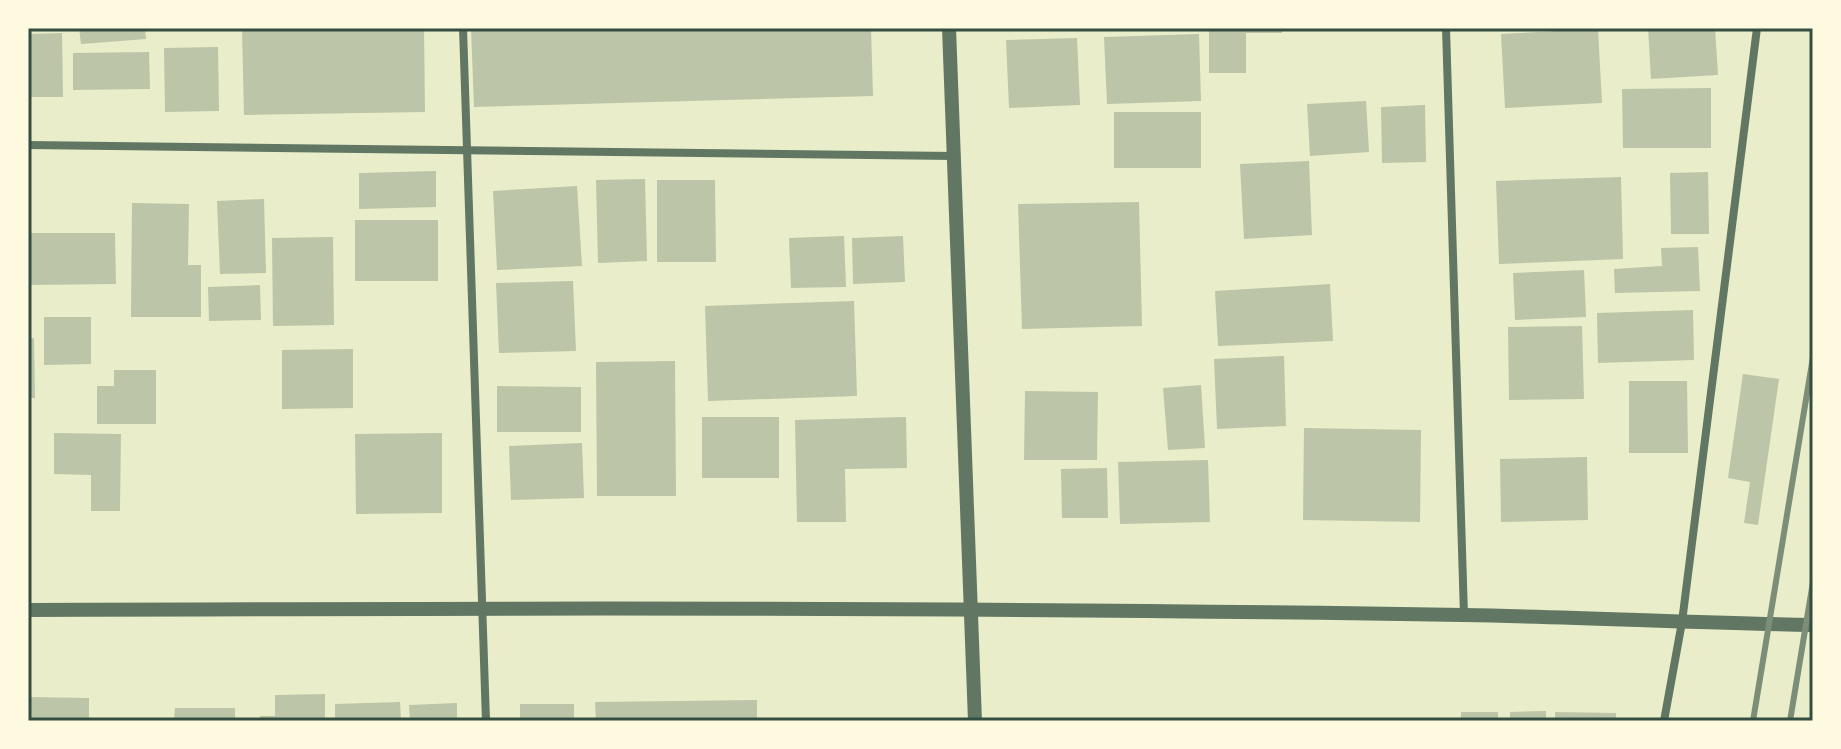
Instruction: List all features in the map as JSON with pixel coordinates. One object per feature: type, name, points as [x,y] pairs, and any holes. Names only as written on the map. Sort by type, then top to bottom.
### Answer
[{"type":"street","points":[[463,28],[486,721]]},
{"type":"street","points":[[949,28],[975,721]]},
{"type":"street","points":[[1446,28],[1464,615]]},
{"type":"street","points":[[1664,721],[1682,622],[1757,28]]},
{"type":"street","points":[[28,145],[954,156]]},
{"type":"street","points":[[28,610],[481,608],[1464,615],[1813,625]]},
{"type":"building","points":[[79,28],[145,28],[146,39],[81,44]]},
{"type":"building","points":[[242,28],[424,28],[425,112],[244,115]]},
{"type":"building","points":[[471,28],[871,28],[873,96],[474,107]]},
{"type":"building","points":[[1209,28],[1282,28],[1282,33],[1246,33],[1246,73],[1209,73]]},
{"type":"building","points":[[1648,28],[1715,28],[1718,75],[1651,79]]},
{"type":"building","points":[[1598,29],[1602,103],[1505,108],[1501,34]]},
{"type":"building","points":[[62,33],[63,97],[28,97],[28,34]]},
{"type":"building","points":[[1199,34],[1201,101],[1107,104],[1104,37]]},
{"type":"building","points":[[1077,38],[1080,105],[1009,108],[1006,40]]},
{"type":"building","points":[[218,47],[219,111],[165,112],[164,48]]},
{"type":"building","points":[[149,52],[150,89],[73,90],[73,53]]},
{"type":"building","points":[[1711,88],[1711,148],[1623,148],[1622,89]]},
{"type":"building","points":[[1366,101],[1369,152],[1310,156],[1307,104]]},
{"type":"building","points":[[1425,105],[1426,162],[1382,163],[1381,107]]},
{"type":"building","points":[[1114,112],[1201,112],[1201,168],[1114,168]]},
{"type":"building","points":[[1309,161],[1312,235],[1244,239],[1240,164]]},
{"type":"building","points":[[436,171],[436,207],[359,209],[359,173]]},
{"type":"building","points":[[1708,172],[1709,234],[1671,234],[1670,173]]},
{"type":"building","points":[[1621,177],[1623,259],[1499,264],[1496,181]]},
{"type":"building","points":[[645,179],[647,261],[598,263],[596,180]]},
{"type":"building","points":[[657,180],[715,180],[716,262],[657,262]]},
{"type":"building","points":[[577,186],[582,266],[497,270],[493,191]]},
{"type":"building","points":[[264,199],[266,273],[220,274],[217,201]]},
{"type":"building","points":[[1139,202],[1142,326],[1022,329],[1018,204]]},
{"type":"building","points":[[132,203],[189,204],[188,265],[201,265],[201,317],[131,317]]},
{"type":"building","points":[[355,220],[438,220],[438,281],[355,281]]},
{"type":"building","points":[[28,233],[115,233],[116,284],[28,285]]},
{"type":"building","points":[[844,236],[846,287],[791,288],[789,238]]},
{"type":"building","points":[[903,236],[905,282],[853,284],[852,238]]},
{"type":"building","points":[[333,237],[334,325],[273,326],[272,238]]},
{"type":"building","points":[[1698,247],[1700,291],[1615,293],[1614,269],[1662,266],[1661,248]]},
{"type":"building","points":[[1584,270],[1586,317],[1515,320],[1513,273]]},
{"type":"building","points":[[573,281],[576,351],[499,353],[496,283]]},
{"type":"building","points":[[1330,284],[1333,341],[1218,346],[1215,291]]},
{"type":"building","points":[[260,285],[261,320],[209,321],[208,287]]},
{"type":"building","points":[[854,301],[857,396],[708,401],[705,306]]},
{"type":"building","points":[[1693,310],[1694,360],[1598,363],[1597,313]]},
{"type":"building","points":[[44,317],[91,317],[91,364],[44,365]]},
{"type":"building","points":[[1582,326],[1584,399],[1509,400],[1508,327]]},
{"type":"building","points":[[34,338],[35,398],[28,398],[28,339]]},
{"type":"building","points":[[353,349],[353,408],[282,409],[282,350]]},
{"type":"building","points":[[1284,356],[1286,426],[1217,429],[1214,359]]},
{"type":"building","points":[[675,361],[676,496],[597,496],[596,362]]},
{"type":"building","points":[[114,370],[156,370],[156,424],[97,424],[97,386],[114,386]]},
{"type":"building","points":[[1743,374],[1779,379],[1758,525],[1744,523],[1750,482],[1728,478]]},
{"type":"building","points":[[1629,381],[1687,381],[1688,453],[1629,453]]},
{"type":"building","points":[[1201,385],[1205,448],[1168,450],[1163,388]]},
{"type":"building","points":[[497,386],[581,387],[581,432],[497,432]]},
{"type":"building","points":[[1025,391],[1098,392],[1097,460],[1024,460]]},
{"type":"building","points":[[702,417],[779,417],[779,478],[702,478]]},
{"type":"building","points":[[906,417],[907,468],[845,469],[846,522],[797,522],[795,420]]},
{"type":"building","points":[[1304,428],[1421,430],[1420,522],[1303,520]]},
{"type":"building","points":[[54,433],[121,434],[120,511],[91,511],[91,475],[54,474]]},
{"type":"building","points":[[442,433],[442,513],[356,514],[355,434]]},
{"type":"building","points":[[582,443],[584,498],[511,500],[509,446]]},
{"type":"building","points":[[1587,457],[1588,520],[1501,522],[1500,459]]},
{"type":"building","points":[[1208,460],[1210,522],[1120,524],[1118,462]]},
{"type":"building","points":[[1107,468],[1108,518],[1062,518],[1061,469]]},
{"type":"building","points":[[325,694],[325,721],[260,721],[260,716],[275,716],[275,695]]},
{"type":"building","points":[[28,697],[89,698],[89,721],[28,721]]},
{"type":"building","points":[[757,700],[757,721],[596,721],[595,702]]},
{"type":"building","points":[[400,702],[401,721],[335,721],[335,704]]},
{"type":"building","points":[[457,703],[457,721],[410,721],[409,705]]},
{"type":"building","points":[[520,704],[574,704],[574,721],[520,721]]},
{"type":"building","points":[[175,708],[235,708],[235,721],[174,721]]},
{"type":"building","points":[[1546,711],[1546,721],[1510,721],[1510,712]]},
{"type":"building","points":[[1461,712],[1498,712],[1498,721],[1461,721]]},
{"type":"building","points":[[1555,712],[1616,713],[1616,721],[1555,721]]},
{"type":"railway","points":[[1753,721],[1813,357]]},
{"type":"railway","points":[[1790,721],[1813,582]]}]
